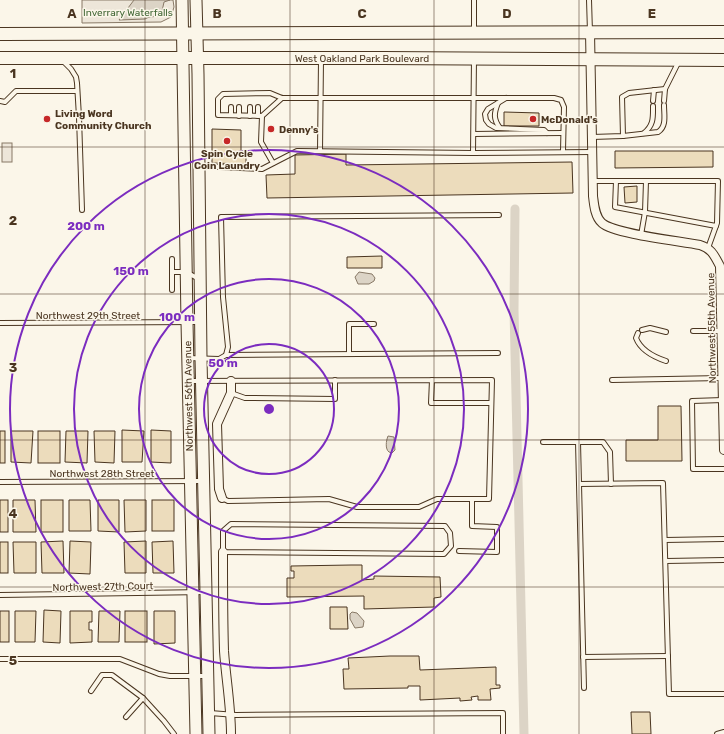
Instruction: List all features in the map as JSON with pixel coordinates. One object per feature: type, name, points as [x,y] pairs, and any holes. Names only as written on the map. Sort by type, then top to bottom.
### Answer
[{"type":"main road","points":[[0,34],[724,32]]},
{"type":"main road","name":"West Oakland Park Boulevard","points":[[0,58],[474,58],[679,61],[724,60]]},
{"type":"street","name":"Northwest 56th Avenue","points":[[182,0],[188,381],[196,734]]},
{"type":"street","name":"Northwest 56th Avenue","points":[[196,0],[198,58],[201,381],[209,734]]},
{"type":"street","points":[[590,32],[594,206],[602,223],[620,231],[700,245],[708,248]]},
{"type":"street","name":"Northwest 55th Avenue","points":[[708,248],[714,254],[720,266],[723,331],[722,378],[724,450]]},
{"type":"street","points":[[222,498],[219,488],[217,424],[231,393],[231,381]]},
{"type":"street","points":[[223,552],[224,650],[228,699],[231,714],[231,734]]},
{"type":"lane","points":[[474,0],[474,33]]},
{"type":"lane","points":[[589,0],[590,32]]},
{"type":"lane","points":[[60,58],[71,69],[76,77],[79,116],[82,210]]},
{"type":"lane","points":[[474,58],[474,153]]},
{"type":"lane","points":[[320,151],[321,59]]},
{"type":"lane","points":[[592,137],[644,134],[658,132],[662,129],[664,125],[664,89],[679,61]]},
{"type":"lane","points":[[623,136],[622,97],[629,93],[664,89]]},
{"type":"lane","points":[[644,134],[653,121],[654,90]]},
{"type":"lane","points":[[0,102],[5,102],[16,91],[77,91]]},
{"type":"lane","points":[[282,98],[260,116],[218,115],[218,99],[223,94],[231,96],[258,96],[270,93],[282,98],[554,98],[561,100],[564,108],[563,151]]},
{"type":"lane","points":[[506,98],[488,109],[485,114],[486,120],[489,124],[496,128],[544,130],[547,133]]},
{"type":"lane","points":[[498,103],[494,114],[495,120],[500,128]]},
{"type":"lane","points":[[231,107],[231,115]]},
{"type":"lane","points":[[239,107],[239,116]]},
{"type":"lane","points":[[250,107],[250,116]]},
{"type":"lane","points":[[258,107],[260,116],[261,142],[273,163]]},
{"type":"lane","points":[[474,134],[563,133]]},
{"type":"lane","points":[[199,166],[262,169],[297,151],[474,153],[563,151],[592,152]]},
{"type":"lane","points":[[593,181],[718,181],[717,223],[708,248]]},
{"type":"lane","points":[[616,181],[615,206],[716,226]]},
{"type":"lane","points":[[642,235],[646,212],[646,181]]},
{"type":"lane","points":[[226,355],[228,347],[223,297],[221,217],[498,215]]},
{"type":"lane","points":[[172,259],[172,290]]},
{"type":"lane","points":[[172,272],[186,272],[200,280]]},
{"type":"lane","name":"Northwest 29th Street","points":[[0,323],[200,322]]},
{"type":"lane","points":[[349,354],[348,324],[374,324]]},
{"type":"lane","points":[[666,332],[644,328],[636,338],[645,350],[656,358],[666,362]]},
{"type":"lane","points":[[693,331],[723,331]]},
{"type":"lane","points":[[188,358],[219,359],[226,355],[498,353]]},
{"type":"lane","points":[[612,380],[722,378]]},
{"type":"lane","points":[[231,393],[245,398],[335,398],[334,380]]},
{"type":"lane","points":[[432,380],[431,403],[491,403]]},
{"type":"lane","points":[[188,381],[492,380],[489,499],[437,499],[419,507],[357,507],[329,499],[228,502],[222,498]]},
{"type":"lane","points":[[723,400],[692,401],[693,469],[724,469]]},
{"type":"lane","points":[[543,442],[603,442],[610,452],[611,484]]},
{"type":"lane","points":[[578,442],[584,688]]},
{"type":"lane","name":"Northwest 28th Street","points":[[0,482],[203,481]]},
{"type":"lane","points":[[579,484],[663,483],[669,694],[724,694]]},
{"type":"lane","points":[[460,551],[497,552],[497,527],[472,526],[472,499]]},
{"type":"lane","points":[[231,524],[445,526],[450,533],[451,546],[444,554],[223,552],[223,531],[231,524]]},
{"type":"lane","points":[[665,540],[724,539]]},
{"type":"lane","points":[[666,561],[724,560]]},
{"type":"lane","name":"Northwest 27th Court","points":[[0,595],[206,592]]},
{"type":"lane","points":[[583,657],[668,656]]},
{"type":"lane","points":[[0,659],[120,660],[159,674],[170,676],[207,676]]},
{"type":"lane","points":[[91,691],[102,674],[112,674],[143,698],[174,734]]},
{"type":"lane","points":[[126,717],[143,698]]},
{"type":"lane","points":[[208,713],[304,715],[503,713],[503,734]]},
{"type":"lane","points":[[717,734],[724,732]]},
{"type":"green space","name":"Inverrary Waterfalls","points":[[82,0],[173,0],[174,7],[171,17],[161,22],[82,23]]},
{"type":"green space","points":[[2,143],[12,143],[12,162],[2,162]]},
{"type":"shaded area","points":[[134,0],[170,0],[164,2],[161,16],[149,17],[145,19],[119,20]]},
{"type":"shaded area","points":[[359,272],[372,274],[375,278],[374,281],[369,284],[358,284],[355,277]]},
{"type":"shaded area","points":[[388,436],[394,437],[395,450],[392,453],[388,451],[386,447]]},
{"type":"shaded area","points":[[352,612],[357,613],[364,621],[363,627],[355,628],[350,619],[350,614]]},
{"type":"building","points":[[504,112],[539,113],[539,126],[504,126]]},
{"type":"building","name":"Spin Cycle Coin Laundry","points":[[212,129],[241,130],[241,151],[246,151],[246,164],[212,163]]},
{"type":"building","points":[[615,151],[713,151],[713,167],[615,168]]},
{"type":"building","points":[[346,154],[346,165],[572,162],[573,193],[267,198],[266,175],[295,174],[295,155]]},
{"type":"building","points":[[637,186],[637,202],[625,203],[624,187]]},
{"type":"building","points":[[382,256],[382,268],[347,268],[347,257]]},
{"type":"building","points":[[658,406],[681,406],[682,461],[626,461],[626,440],[658,440]]},
{"type":"building","points":[[122,430],[144,431],[142,462],[122,462]]},
{"type":"building","points":[[151,430],[171,431],[171,463],[151,462]]},
{"type":"building","points":[[0,431],[5,431],[5,463],[0,463]]},
{"type":"building","points":[[11,431],[33,431],[31,463],[11,462]]},
{"type":"building","points":[[38,431],[60,431],[60,463],[38,463]]},
{"type":"building","points":[[66,431],[88,431],[87,463],[65,462]]},
{"type":"building","points":[[94,431],[115,431],[114,463],[95,462]]},
{"type":"building","points":[[0,500],[8,500],[8,532],[0,532]]},
{"type":"building","points":[[13,500],[35,500],[36,532],[13,532]]},
{"type":"building","points":[[41,500],[63,500],[63,532],[41,532]]},
{"type":"building","points":[[69,500],[90,500],[91,531],[69,531]]},
{"type":"building","points":[[98,500],[119,500],[119,532],[98,531]]},
{"type":"building","points":[[124,500],[146,500],[146,531],[125,532]]},
{"type":"building","points":[[152,500],[174,500],[174,531],[152,531]]},
{"type":"building","points":[[63,541],[64,573],[42,573],[41,542]]},
{"type":"building","points":[[70,541],[91,542],[90,574],[69,573]]},
{"type":"building","points":[[146,541],[146,573],[125,573],[124,542]]},
{"type":"building","points":[[173,541],[174,573],[153,573],[152,542]]},
{"type":"building","points":[[0,542],[8,542],[8,573],[0,573]]},
{"type":"building","points":[[13,542],[36,542],[36,573],[14,573]]},
{"type":"building","points":[[362,565],[362,580],[374,579],[374,576],[440,577],[441,597],[434,598],[434,607],[364,609],[364,596],[287,597],[287,578],[294,578],[294,571],[291,571],[291,566]]},
{"type":"building","points":[[330,607],[347,607],[348,629],[330,629]]},
{"type":"building","points":[[44,610],[61,611],[60,643],[43,642]]},
{"type":"building","points":[[0,611],[9,611],[9,642],[0,642]]},
{"type":"building","points":[[15,611],[36,611],[35,642],[15,642]]},
{"type":"building","points":[[70,611],[92,611],[92,622],[89,622],[89,630],[92,630],[92,642],[70,643]]},
{"type":"building","points":[[99,611],[120,611],[119,642],[98,642]]},
{"type":"building","points":[[125,611],[147,611],[147,642],[125,642]]},
{"type":"building","points":[[154,611],[175,611],[175,643],[154,644]]},
{"type":"building","points":[[419,656],[420,670],[496,667],[496,685],[500,685],[500,688],[490,689],[491,700],[478,700],[478,696],[471,697],[472,700],[460,701],[460,698],[420,700],[420,686],[408,686],[408,688],[344,689],[343,669],[349,669],[348,658]]},
{"type":"building","points":[[631,712],[650,712],[651,734],[632,734]]},
{"type":"waterway","points":[[515,209],[514,310],[524,734]]},
{"type":"place","name":"Living Word Community Church","points":[[47,119]]},
{"type":"place","name":"McDonald's","points":[[533,119]]},
{"type":"place","name":"Denny's","points":[[271,129]]},
{"type":"place","name":"Spin Cycle Coin Laundry","points":[[227,141]]}]
